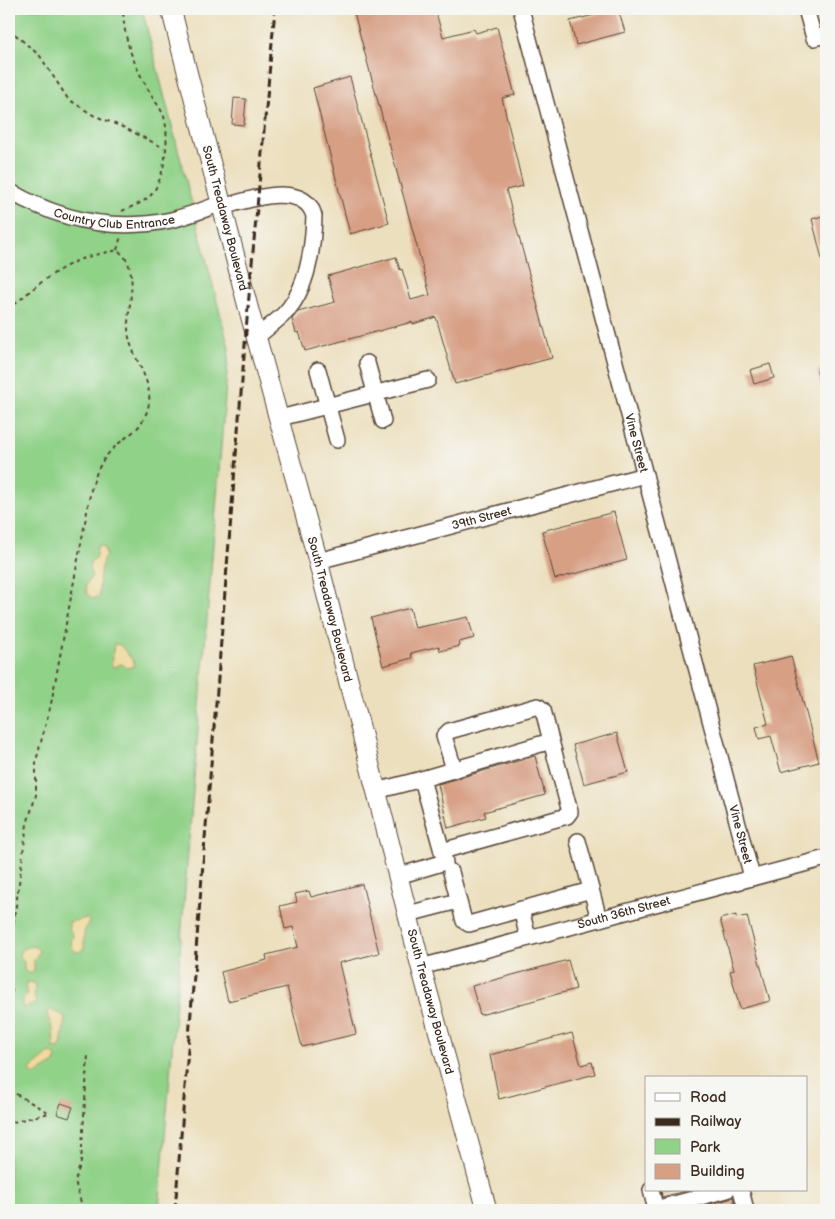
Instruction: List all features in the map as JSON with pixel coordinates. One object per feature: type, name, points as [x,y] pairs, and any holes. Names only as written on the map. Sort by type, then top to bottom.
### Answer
[{"type":"main road","name":"South Treadaway Boulevard","points":[[171,9],[248,307],[258,336],[318,561],[421,967],[487,1210]]},
{"type":"street","name":"Vine Street","points":[[521,9],[752,877]]},
{"type":"street","points":[[806,9],[814,38],[826,35]]},
{"type":"street","name":"Country Club Entrance","points":[[9,191],[28,202],[71,218],[110,226],[139,225],[172,220],[223,205],[279,194],[300,201],[308,206],[314,216],[308,264],[303,281],[284,313],[258,336]]},
{"type":"street","points":[[367,363],[383,421]]},
{"type":"street","points":[[318,370],[337,440]]},
{"type":"street","points":[[280,418],[428,380]]},
{"type":"street","name":"39th Street","points":[[318,561],[645,475]]},
{"type":"street","points":[[442,851],[567,816],[570,812],[543,710],[538,706],[449,730],[444,736],[454,769]]},
{"type":"street","points":[[376,791],[551,741]]},
{"type":"street","points":[[398,876],[445,862],[422,779]]},
{"type":"street","points":[[578,841],[599,918]]},
{"type":"street","name":"South 36th Street","points":[[421,967],[826,858]]},
{"type":"street","points":[[450,872],[464,921],[469,924],[591,890]]},
{"type":"street","points":[[408,914],[458,901]]},
{"type":"street","points":[[521,910],[528,938]]},
{"type":"street","points":[[652,1192],[656,1210],[720,1192]]},
{"type":"street","points":[[742,1192],[746,1210]]},
{"type":"path","points":[[118,212],[150,197],[159,183],[165,159],[164,148],[167,129],[163,114],[130,55],[125,40],[123,9]]},
{"type":"path","points":[[9,29],[40,56],[68,99],[93,115],[125,128],[164,148]]},
{"type":"path","points":[[117,250],[121,242],[121,233]]},
{"type":"path","points":[[9,310],[44,281],[71,264],[80,259],[117,250],[123,254],[130,268],[131,291],[128,330],[132,348],[149,385],[147,409],[142,424],[116,446],[99,464],[91,490],[51,704],[36,761],[36,795],[27,824],[9,957]]},
{"type":"path","points":[[9,973],[12,991],[9,1004]]},
{"type":"path","points":[[83,1210],[75,1181],[81,1162],[88,1055]]},
{"type":"path","points":[[9,1090],[49,1113],[9,1123]]},
{"type":"green space","points":[[9,9],[142,9],[229,348],[159,1210],[9,1210]]},
{"type":"sand","points":[[100,545],[104,547],[106,555],[101,570],[99,596],[93,599],[87,594],[86,585],[92,576],[89,568],[90,564],[96,557],[97,547]]},
{"type":"sand","points":[[114,644],[120,645],[134,662],[134,666],[127,668],[122,664],[113,667],[111,664]]},
{"type":"sand","points":[[87,918],[89,921],[84,933],[84,948],[79,952],[74,951],[71,943],[73,935],[69,929],[69,922]]},
{"type":"sand","points":[[31,946],[36,947],[39,951],[34,961],[34,971],[29,974],[24,970],[24,962],[19,956],[20,951]]},
{"type":"sand","points":[[27,982],[35,983],[34,994],[36,1003],[22,1008],[22,1001],[27,995],[25,986]]},
{"type":"sand","points":[[49,1010],[61,1014],[65,1019],[61,1046],[57,1049],[54,1048],[53,1030],[47,1014]]},
{"type":"sand","points":[[52,1053],[56,1057],[55,1063],[36,1074],[32,1074],[30,1070],[48,1054]]},
{"type":"building","points":[[353,9],[435,9],[443,37],[474,29],[476,33],[497,27],[515,95],[502,98],[523,186],[506,190],[552,358],[455,384],[436,317],[305,351],[299,332],[296,333],[292,319],[298,312],[335,302],[328,276],[396,257],[400,270],[402,269],[411,300],[430,295]]},
{"type":"building","points":[[618,9],[625,32],[576,45],[570,21]]},
{"type":"building","points":[[350,77],[389,223],[350,234],[313,88]]},
{"type":"building","points":[[234,98],[246,99],[244,125],[232,124]]},
{"type":"building","points":[[826,215],[826,262],[823,263],[812,219]]},
{"type":"building","points":[[770,364],[774,378],[754,384],[750,370]]},
{"type":"building","points":[[826,368],[826,394],[823,394],[817,371]]},
{"type":"building","points":[[614,512],[627,560],[555,579],[542,531]]},
{"type":"building","points":[[410,608],[415,628],[468,617],[474,638],[459,642],[460,646],[440,651],[439,646],[411,653],[412,658],[383,666],[371,618]]},
{"type":"building","points":[[791,656],[819,762],[781,772],[771,736],[759,739],[756,727],[768,724],[753,666]]},
{"type":"building","points":[[617,733],[628,772],[584,784],[573,745]]},
{"type":"building","points":[[535,756],[545,795],[484,812],[486,817],[448,828],[438,784]]},
{"type":"building","points":[[362,884],[379,953],[339,963],[356,1034],[302,1047],[287,987],[228,1001],[221,972],[267,960],[266,955],[298,947],[293,927],[285,929],[280,906],[297,902],[295,894],[309,891],[311,897]]},
{"type":"building","points":[[736,915],[736,918],[747,916],[770,1001],[740,1009],[730,971],[734,970],[720,919]]},
{"type":"building","points":[[568,960],[576,989],[480,1015],[472,986]]},
{"type":"building","points":[[572,1033],[581,1065],[592,1062],[595,1074],[499,1099],[490,1055]]},
{"type":"building","points":[[61,1103],[73,1107],[69,1118],[57,1114]]},
{"type":"building","points":[[661,1192],[681,1192],[662,1197]]},
{"type":"building","points":[[733,1197],[736,1208],[687,1210],[729,1199]]},
{"type":"railway","points":[[175,1210],[248,307],[275,9]]}]
